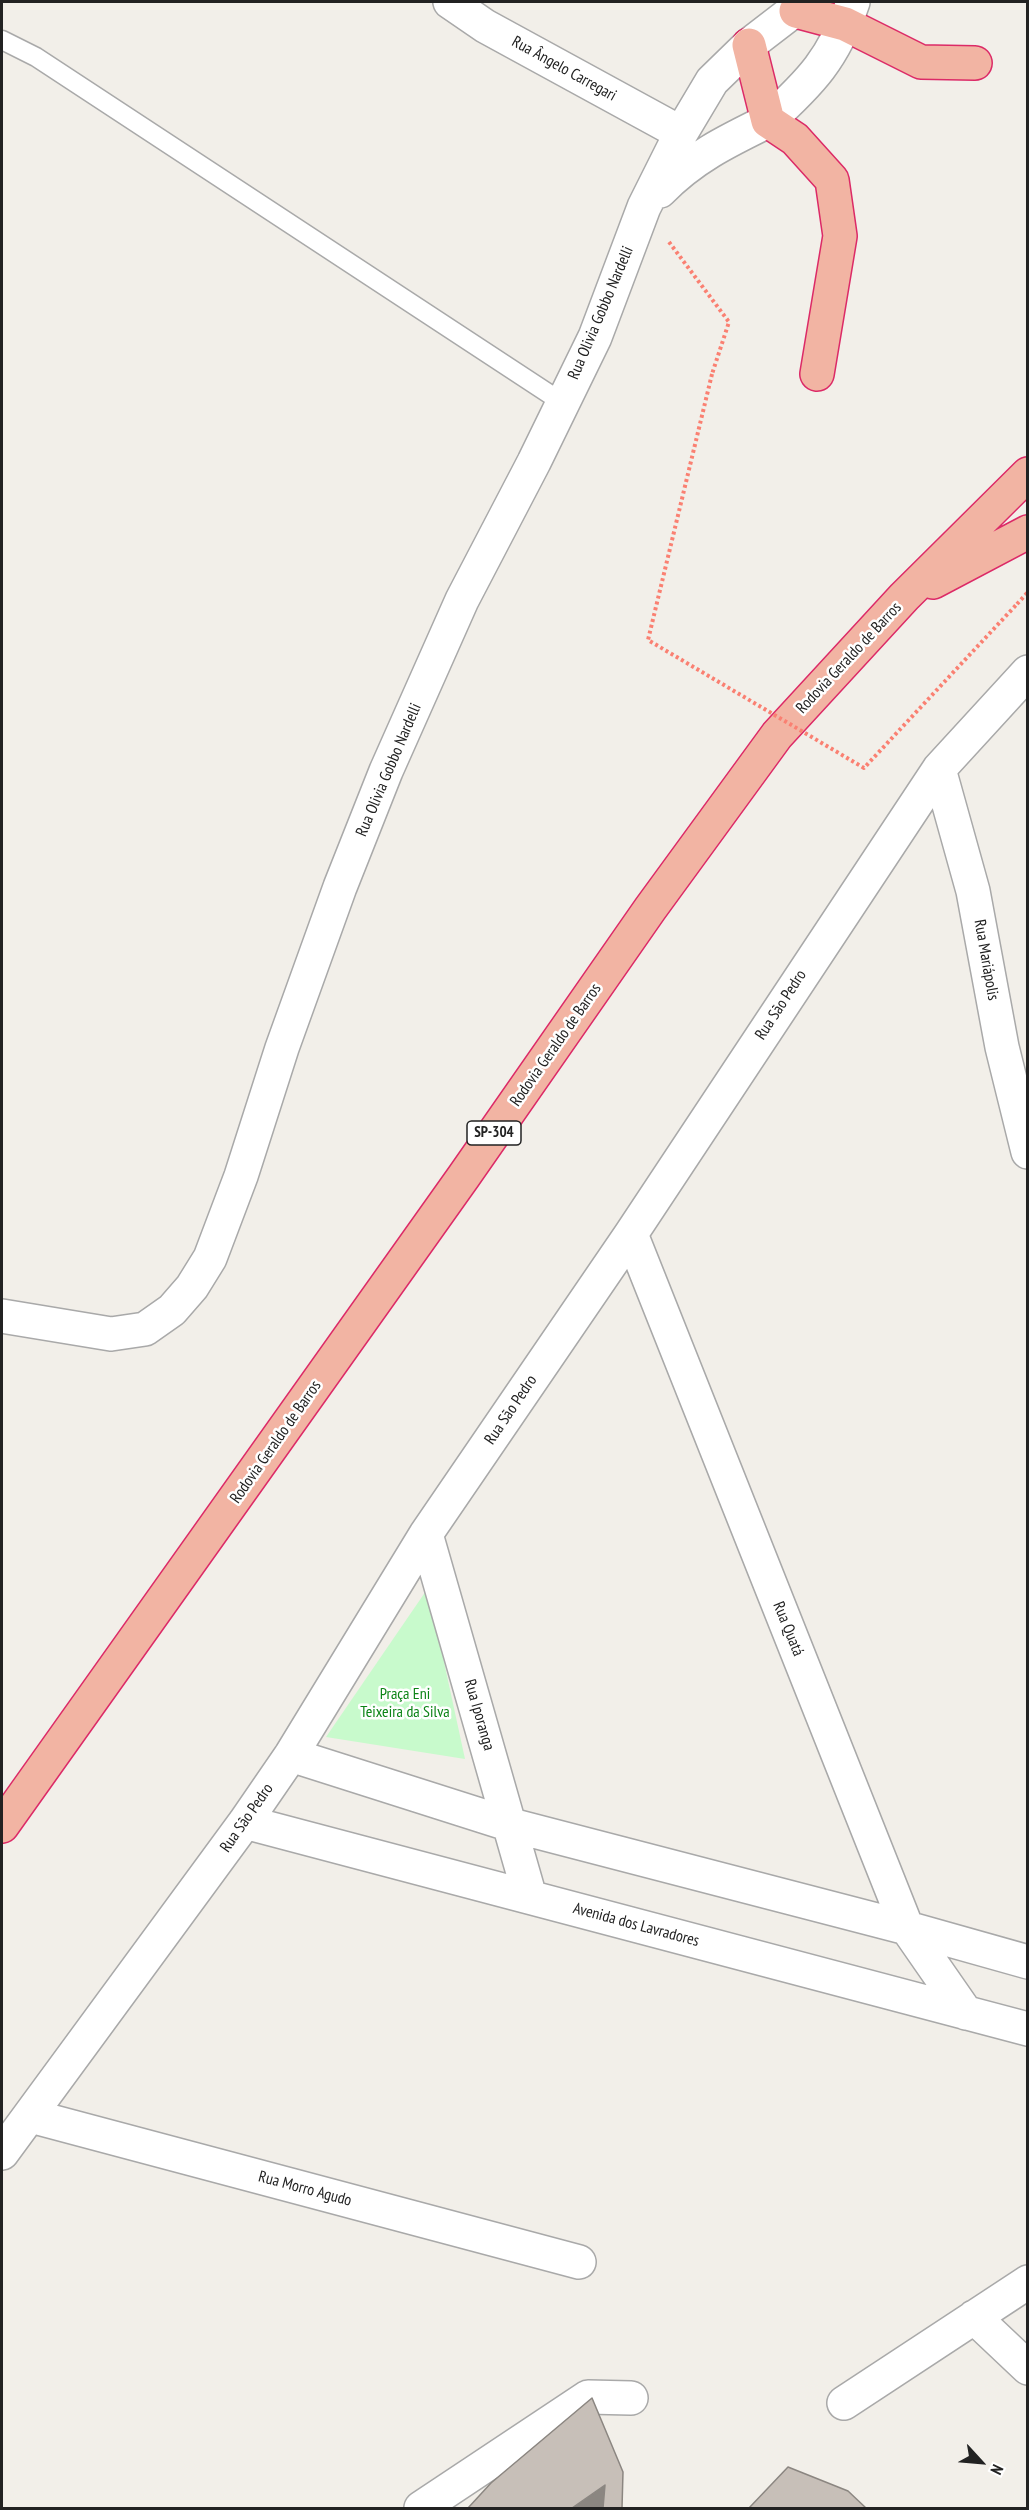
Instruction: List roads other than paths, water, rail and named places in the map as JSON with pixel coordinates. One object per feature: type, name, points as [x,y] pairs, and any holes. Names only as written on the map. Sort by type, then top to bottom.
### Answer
[{"type":"highway","points":[[800,6],[849,13],[921,62],[975,63]]},
{"type":"highway","points":[[750,45],[768,121],[795,139],[832,180],[840,236],[817,374]]},
{"type":"highway","name":"Rodovia Geraldo de Barros","points":[[2,1826],[464,1176],[650,909],[777,735],[904,597],[1028,474]]},
{"type":"highway","points":[[904,597],[1028,532]]},
{"type":"street","name":"Rua Ângelo Carregari","points":[[450,2],[485,26],[681,133]]},
{"type":"street","name":"Rua Olivia Gobbo Nardelli","points":[[2,1316],[111,1335],[145,1329],[172,1310],[192,1287],[210,1258],[241,1176],[282,1048],[336,897],[386,771],[462,600],[595,337],[644,207],[681,133],[712,81],[750,45],[800,6]]},
{"type":"street","name":"Rua Olivia Gobbo Nardelli","points":[[644,207],[678,173],[716,146],[768,121],[801,91],[832,52],[849,13]]},
{"type":"street","name":"Rua São Pedro","points":[[2,2153],[245,1822],[291,1755],[426,1534],[631,1234],[939,769],[1028,672]]},
{"type":"street","name":"Rua Mariápolis","points":[[939,769],[973,891],[1002,1047],[1028,1152]]},
{"type":"street","name":"Rua Quatá","points":[[631,1234],[908,1928],[966,2013]]},
{"type":"street","name":"Rua Iporanga","points":[[426,1534],[530,1897]]},
{"type":"street","points":[[291,1755],[511,1825],[908,1928],[1028,1962]]},
{"type":"street","name":"Avenida dos Lavradores","points":[[245,1822],[1028,2029]]},
{"type":"street","name":"Rua Morro Agudo","points":[[31,2116],[579,2262]]},
{"type":"street","points":[[844,2403],[1028,2282]]},
{"type":"street","points":[[974,2317],[1028,2368]]},
{"type":"street","points":[[421,2508],[588,2397],[631,2398]]},
{"type":"lane","points":[[2,40],[36,57],[562,403]]},
{"type":"park label","name":"Praça Eni Teixeira da Silva","points":[[405,1703]]}]
